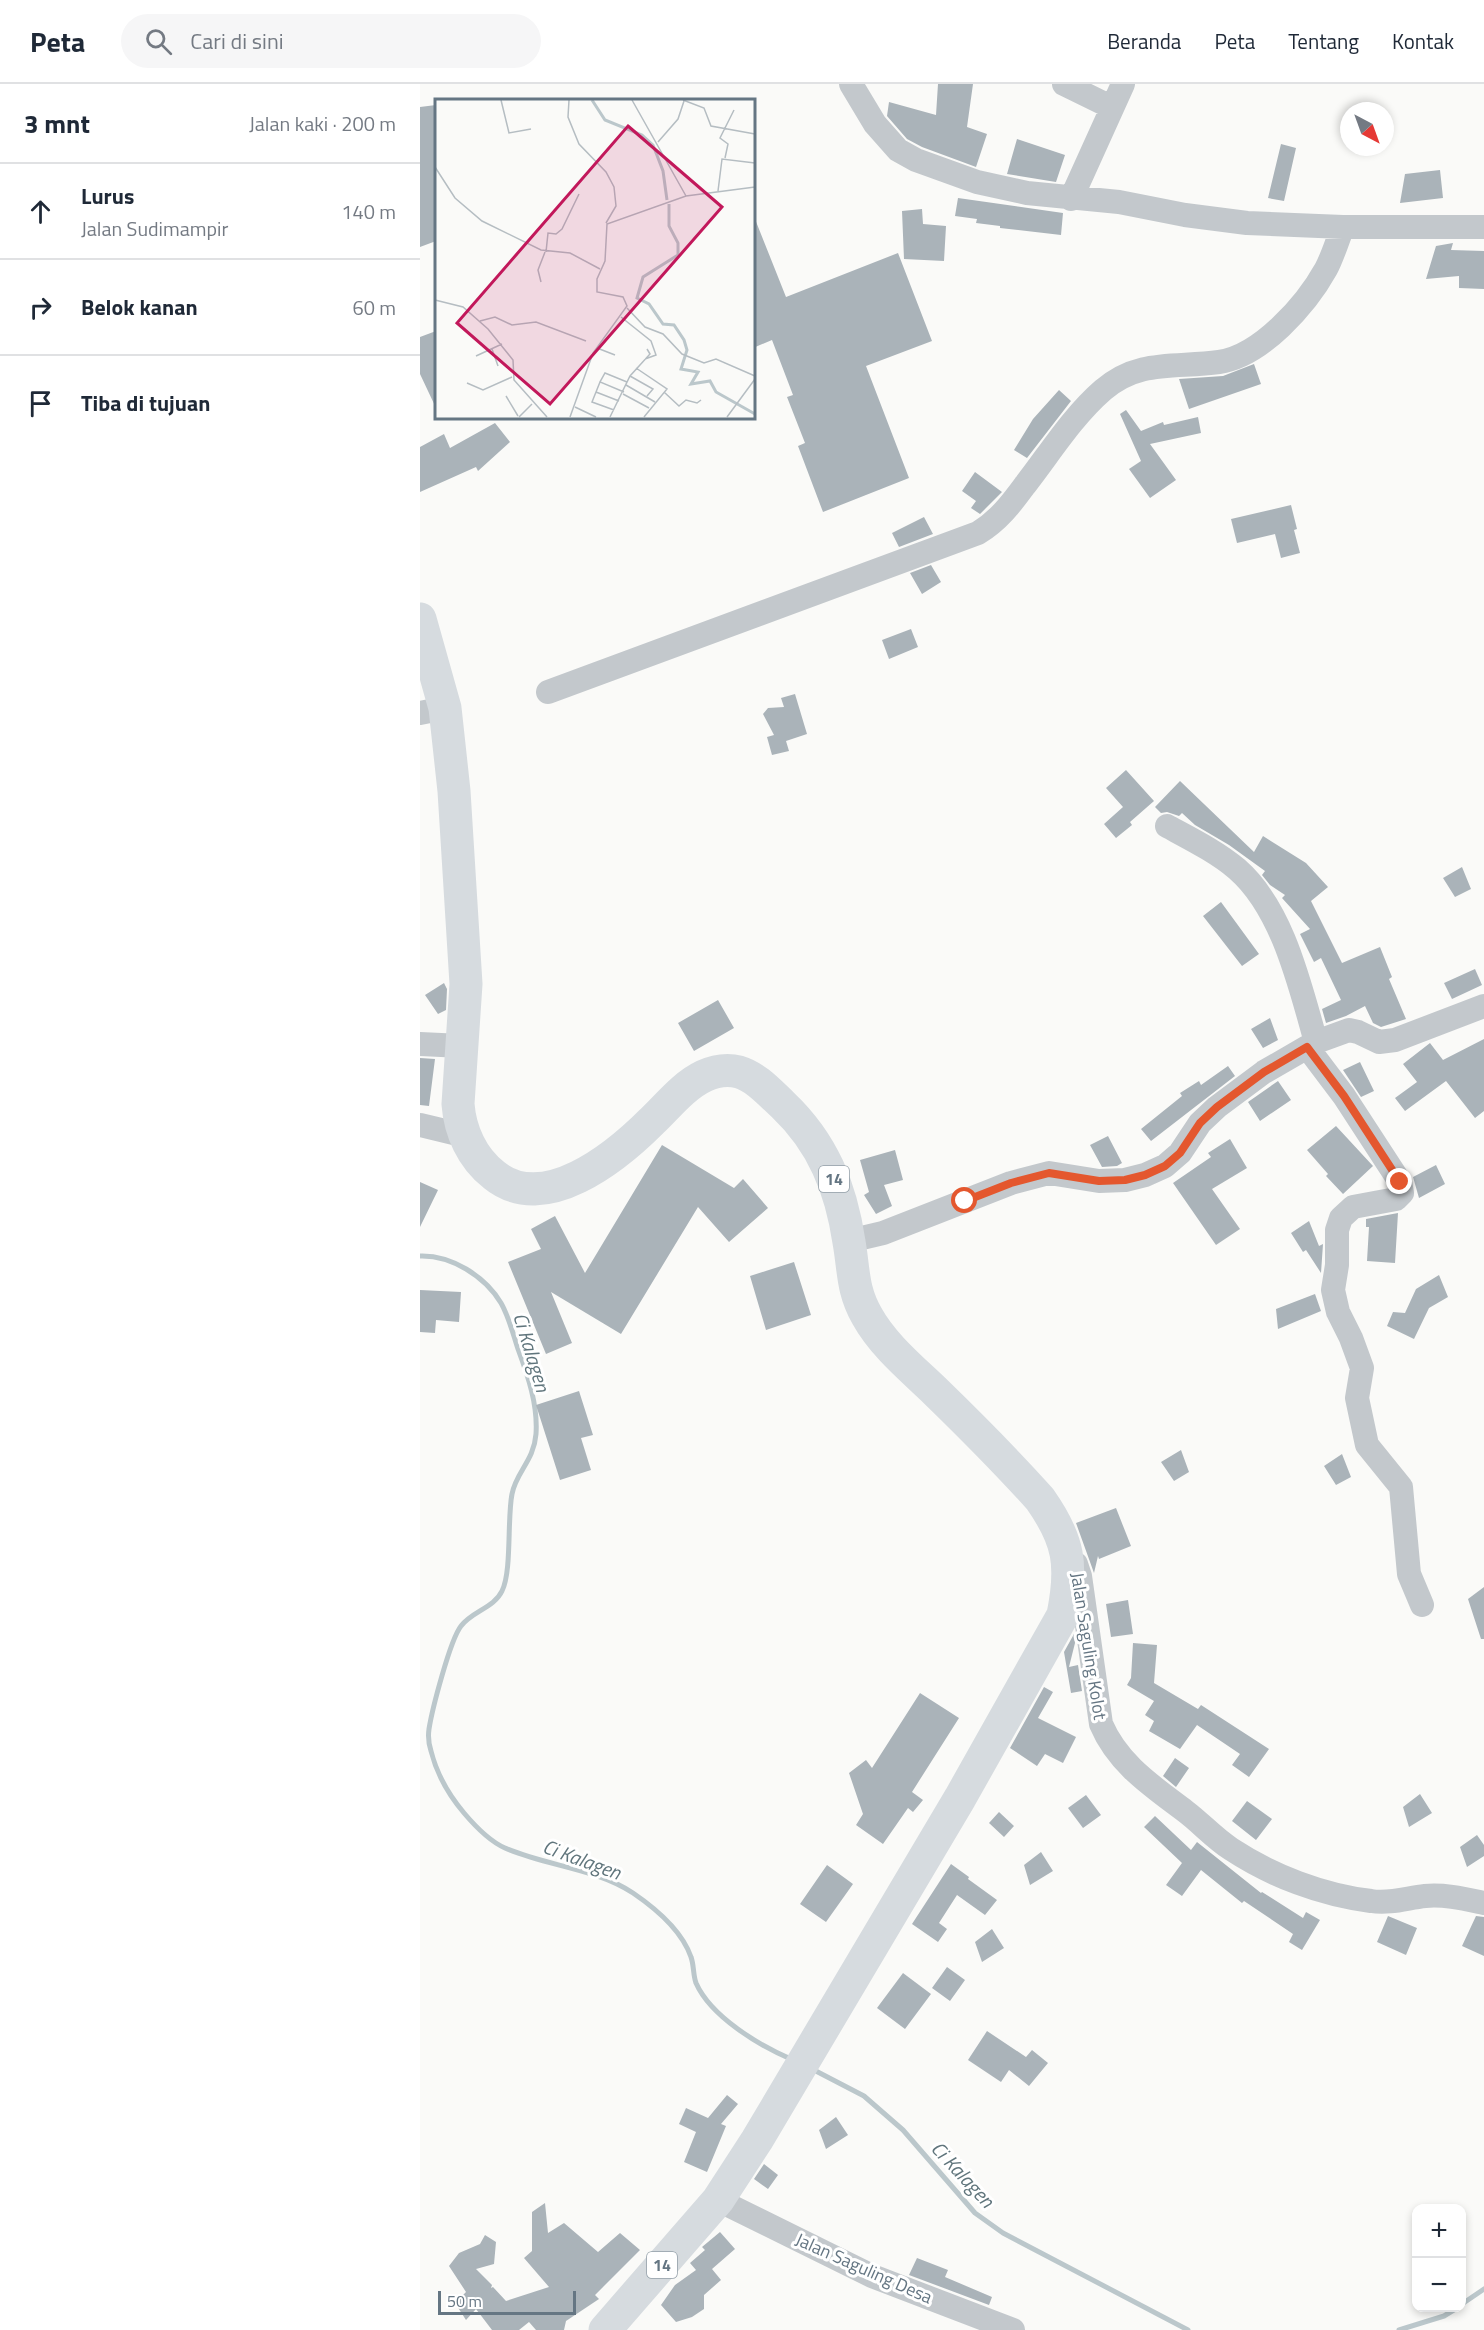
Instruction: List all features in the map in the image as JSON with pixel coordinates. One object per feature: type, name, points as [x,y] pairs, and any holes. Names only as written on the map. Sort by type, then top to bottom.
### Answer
[{"type":"highway","name":"14","points":[[420,619],[432,711],[454,791],[466,984],[458,1104],[460,1124],[475,1156],[502,1181],[523,1189],[554,1187],[623,1148],[690,1084],[718,1070],[746,1074],[788,1109],[824,1156],[834,1178],[849,1241],[853,1281],[858,1300],[869,1320],[893,1350],[1040,1498],[1056,1522],[1066,1546],[1069,1588],[1063,1615],[960,1798],[757,2140],[718,2200],[605,2330]]},
{"type":"street","points":[[851,84],[875,124],[897,150],[916,160],[977,182],[1027,193],[1119,202],[1247,223],[1343,227],[1484,227]]},
{"type":"street","points":[[1064,84],[1111,107]]},
{"type":"street","points":[[1071,199],[1123,84]]},
{"type":"street","points":[[548,692],[989,527],[1006,510],[1084,408],[1119,378],[1145,368],[1221,362],[1249,350],[1268,338],[1305,300],[1316,285],[1327,267],[1343,227]]},
{"type":"street","points":[[1167,826],[1206,847],[1237,869],[1257,889],[1277,926],[1294,969],[1312,1044],[1400,1182],[1402,1193],[1396,1199],[1353,1207],[1341,1218],[1337,1230],[1337,1265],[1333,1290],[1338,1312],[1362,1368],[1357,1398],[1367,1445],[1401,1487],[1409,1574],[1422,1605]]},
{"type":"street","points":[[849,1241],[883,1233],[1011,1183],[1049,1173],[1099,1181],[1125,1180],[1145,1175],[1165,1166],[1180,1153],[1200,1123],[1217,1107],[1264,1072],[1312,1044],[1349,1030],[1379,1042],[1395,1040],[1484,1006]]},
{"type":"street","points":[[420,1044],[462,1046]]},
{"type":"street","points":[[420,1125],[466,1136]]},
{"type":"street","name":"Jalan Saguling Kolot","points":[[1056,1522],[1065,1532],[1080,1576],[1101,1724],[1108,1741],[1132,1771],[1230,1848],[1264,1868],[1298,1882],[1318,1889],[1372,1901],[1398,1902],[1427,1896],[1459,1898],[1484,1903]]},
{"type":"street","name":"Jalan Saguling Desa","points":[[718,2200],[873,2276],[1013,2330]]},
{"type":"building","points":[[938,84],[973,84],[967,127],[987,134],[976,167],[907,139],[887,116],[889,102],[936,115]]},
{"type":"building","points":[[435,105],[435,241],[420,247],[420,107]]},
{"type":"building","points":[[1017,139],[1065,155],[1056,182],[1007,174]]},
{"type":"building","points":[[1281,144],[1296,148],[1284,201],[1268,198]]},
{"type":"building","points":[[1440,170],[1443,198],[1400,203],[1405,174]]},
{"type":"building","points":[[958,198],[1063,213],[1061,235],[1000,228],[1000,226],[976,223],[977,219],[955,216]]},
{"type":"building","points":[[922,209],[923,224],[946,226],[944,261],[904,259],[902,211]]},
{"type":"building","points":[[754,217],[786,297],[898,253],[932,341],[866,366],[909,478],[823,512],[798,446],[805,443],[787,397],[793,395],[772,340],[754,348]]},
{"type":"building","points":[[1453,243],[1451,250],[1484,251],[1484,289],[1459,288],[1459,276],[1426,279],[1436,246]]},
{"type":"building","points":[[435,331],[435,406],[420,374],[420,337]]},
{"type":"building","points":[[1254,364],[1261,384],[1189,409],[1179,379],[1223,376]]},
{"type":"building","points":[[1059,390],[1071,401],[1027,458],[1014,450],[1033,419]]},
{"type":"building","points":[[1126,410],[1141,431],[1163,422],[1164,425],[1198,417],[1201,433],[1150,444],[1176,480],[1150,498],[1129,469],[1141,461],[1120,414]]},
{"type":"building","points":[[495,423],[510,442],[478,471],[476,467],[420,492],[420,447],[444,434],[450,448]]},
{"type":"building","points":[[975,472],[1002,492],[980,514],[971,508],[976,501],[962,491]]},
{"type":"building","points":[[1291,505],[1300,553],[1281,558],[1275,534],[1237,543],[1231,519]]},
{"type":"building","points":[[924,517],[933,534],[899,547],[892,533]]},
{"type":"building","points":[[931,565],[941,582],[922,594],[910,573]]},
{"type":"building","points":[[911,629],[918,647],[889,659],[882,640]]},
{"type":"building","points":[[795,694],[807,734],[786,741],[789,751],[772,755],[767,737],[774,735],[763,714],[768,708],[784,707],[781,698]]},
{"type":"building","points":[[1126,770],[1154,801],[1130,822],[1132,825],[1116,838],[1104,824],[1123,807],[1106,788]]},
{"type":"building","points":[[1180,781],[1254,852],[1263,836],[1306,863],[1328,887],[1311,901],[1342,963],[1380,947],[1392,977],[1389,979],[1406,1019],[1381,1027],[1373,1023],[1365,1006],[1326,1023],[1322,1009],[1341,1000],[1321,958],[1314,962],[1300,934],[1310,929],[1282,898],[1285,895],[1270,885],[1262,875],[1265,871],[1229,845],[1195,825],[1182,813],[1179,816],[1167,812],[1161,813],[1155,807]]},
{"type":"building","points":[[1462,867],[1471,889],[1455,897],[1443,878]]},
{"type":"building","points":[[1221,902],[1259,954],[1242,966],[1203,916]]},
{"type":"building","points":[[1475,969],[1482,985],[1452,999],[1444,983]]},
{"type":"building","points":[[444,983],[447,989],[446,1010],[438,1014],[425,995]]},
{"type":"building","points":[[718,1000],[734,1028],[694,1051],[678,1023]]},
{"type":"building","points":[[1270,1018],[1278,1040],[1263,1048],[1251,1029]]},
{"type":"building","points":[[1484,1039],[1484,1111],[1475,1118],[1446,1081],[1405,1111],[1395,1098],[1417,1082],[1403,1064],[1430,1043],[1443,1060]]},
{"type":"building","points":[[420,1058],[435,1059],[429,1106],[420,1105]]},
{"type":"building","points":[[1360,1062],[1374,1091],[1361,1097],[1343,1070]]},
{"type":"building","points":[[1228,1066],[1235,1076],[1151,1141],[1141,1129],[1182,1096],[1180,1093],[1199,1081],[1201,1085]]},
{"type":"building","points":[[1278,1081],[1291,1100],[1260,1121],[1248,1102]]},
{"type":"building","points":[[1336,1126],[1373,1166],[1343,1194],[1307,1150]]},
{"type":"building","points":[[1108,1136],[1122,1163],[1117,1166],[1102,1167],[1090,1145]]},
{"type":"building","points":[[1230,1139],[1247,1168],[1212,1189],[1240,1229],[1216,1245],[1173,1183],[1211,1157],[1208,1153]]},
{"type":"building","points":[[662,1145],[734,1188],[743,1179],[768,1208],[729,1242],[698,1207],[621,1334],[551,1292],[572,1343],[546,1354],[508,1262],[541,1249],[531,1229],[555,1216],[585,1273]]},
{"type":"building","points":[[895,1150],[903,1180],[884,1185],[892,1206],[876,1214],[864,1195],[869,1192],[860,1160]]},
{"type":"building","points":[[1436,1165],[1445,1184],[1419,1198],[1413,1177]]},
{"type":"building","points":[[420,1182],[438,1190],[420,1227]]},
{"type":"building","points":[[1398,1213],[1395,1263],[1367,1261],[1369,1227],[1366,1227],[1366,1219]]},
{"type":"building","points":[[1309,1221],[1319,1246],[1323,1244],[1321,1273],[1291,1233]]},
{"type":"building","points":[[794,1262],[811,1315],[766,1330],[750,1276]]},
{"type":"building","points":[[1439,1275],[1448,1297],[1429,1308],[1414,1339],[1387,1326],[1393,1312],[1405,1313],[1416,1289]]},
{"type":"building","points":[[420,1290],[461,1292],[459,1322],[436,1320],[435,1333],[420,1332]]},
{"type":"building","points":[[1315,1294],[1321,1311],[1278,1329],[1276,1309]]},
{"type":"building","points":[[579,1391],[593,1435],[581,1438],[591,1470],[560,1480],[536,1405]]},
{"type":"building","points":[[1181,1450],[1189,1472],[1174,1481],[1161,1462]]},
{"type":"building","points":[[1342,1454],[1351,1477],[1336,1485],[1324,1466]]},
{"type":"building","points":[[1116,1508],[1131,1546],[1099,1559],[1098,1556],[1094,1573],[1076,1523]]},
{"type":"building","points":[[1484,1587],[1484,1639],[1481,1639],[1468,1599]]},
{"type":"building","points":[[1128,1600],[1133,1634],[1111,1637],[1106,1604]]},
{"type":"building","points":[[1074,1634],[1075,1643],[1069,1667],[1078,1665],[1082,1691],[1071,1693],[1064,1652]]},
{"type":"building","points":[[1133,1643],[1157,1645],[1154,1683],[1198,1709],[1201,1705],[1269,1749],[1249,1777],[1232,1765],[1240,1754],[1197,1725],[1180,1749],[1149,1731],[1154,1721],[1145,1715],[1154,1701],[1127,1685],[1131,1678]]},
{"type":"building","points":[[1044,1687],[1053,1692],[1038,1718],[1076,1737],[1063,1763],[1045,1754],[1037,1766],[1010,1748]]},
{"type":"building","points":[[920,1693],[959,1718],[912,1792],[923,1800],[913,1812],[908,1808],[883,1844],[856,1825],[863,1814],[849,1773],[866,1760],[872,1768]]},
{"type":"building","points":[[1175,1758],[1189,1768],[1176,1787],[1163,1776]]},
{"type":"building","points":[[1420,1794],[1432,1813],[1409,1827],[1403,1807]]},
{"type":"building","points":[[1086,1795],[1101,1815],[1083,1828],[1068,1808]]},
{"type":"building","points":[[1247,1801],[1272,1819],[1256,1840],[1232,1821]]},
{"type":"building","points":[[999,1812],[1014,1826],[1004,1837],[989,1823]]},
{"type":"building","points":[[1155,1816],[1191,1850],[1197,1842],[1261,1893],[1303,1918],[1306,1912],[1320,1920],[1302,1950],[1289,1942],[1293,1934],[1244,1901],[1242,1903],[1201,1870],[1182,1896],[1166,1885],[1182,1863],[1144,1827]]},
{"type":"building","points":[[1477,1835],[1484,1845],[1484,1856],[1467,1867],[1460,1847]]},
{"type":"building","points":[[1041,1852],[1053,1871],[1030,1885],[1024,1865]]},
{"type":"building","points":[[951,1864],[997,1900],[985,1915],[957,1895],[939,1923],[947,1929],[938,1942],[912,1924]]},
{"type":"building","points":[[827,1865],[853,1884],[826,1922],[800,1904]]},
{"type":"building","points":[[1388,1916],[1417,1928],[1406,1955],[1377,1942]]},
{"type":"building","points":[[1476,1916],[1484,1917],[1484,1956],[1462,1946]]},
{"type":"building","points":[[992,1929],[1004,1948],[982,1962],[975,1942]]},
{"type":"building","points":[[947,1967],[965,1980],[950,2001],[932,1988]]},
{"type":"building","points":[[903,1973],[931,1994],[905,2029],[877,2008]]},
{"type":"building","points":[[987,2031],[1026,2057],[1032,2050],[1048,2063],[1029,2086],[1009,2070],[1001,2082],[968,2060]]},
{"type":"building","points":[[727,2095],[738,2104],[721,2124],[726,2126],[707,2172],[684,2162],[696,2132],[679,2124],[686,2108],[708,2118]]},
{"type":"building","points":[[836,2117],[848,2135],[826,2149],[819,2130]]},
{"type":"building","points":[[764,2164],[778,2175],[768,2189],[754,2179]]},
{"type":"building","points":[[545,2203],[548,2233],[564,2223],[598,2252],[620,2233],[640,2250],[595,2295],[599,2299],[566,2321],[564,2330],[536,2330],[529,2322],[519,2330],[492,2330],[476,2309],[466,2320],[455,2303],[466,2292],[449,2266],[459,2253],[480,2244],[485,2235],[496,2242],[494,2264],[476,2269],[492,2285],[491,2288],[493,2287],[506,2301],[549,2287],[524,2258],[532,2251],[532,2212]]},
{"type":"building","points":[[720,2232],[735,2249],[712,2269],[721,2280],[704,2295],[704,2309],[692,2317],[676,2322],[661,2305],[675,2285],[696,2270],[690,2263],[705,2250],[702,2247]]},
{"type":"building","points":[[917,2258],[948,2270],[945,2277],[992,2297],[989,2305],[909,2275]]},
{"type":"waterway","name":"Ci Kalagen","points":[[420,1256],[443,1259],[466,1269],[486,1284],[501,1303],[532,1391],[536,1423],[532,1452],[517,1479],[512,1494],[507,1571],[502,1591],[494,1602],[461,1626],[452,1645],[438,1692],[429,1737],[433,1760],[440,1776],[464,1813],[483,1833],[499,1845],[521,1854],[603,1878],[633,1893],[650,1906],[667,1921],[687,1947],[696,1983],[713,2007],[738,2029],[766,2047],[793,2060]]},
{"type":"waterway","name":"Ci Kalagen","points":[[812,2069],[864,2096],[903,2130],[975,2213],[1003,2233],[1188,2330]]},
{"type":"waterway","name":"Ci Kalagen","points":[[1466,2301],[1484,2289]]},
{"type":"waterway","name":"Ci Kalagen","points":[[1399,2330],[1450,2312]]},
{"type":"route","points":[[965,1201],[1011,1183],[1049,1173],[1099,1181],[1125,1180],[1145,1175],[1165,1166],[1180,1153],[1200,1123],[1217,1107],[1264,1072],[1307,1047],[1344,1096],[1400,1182]]}]
